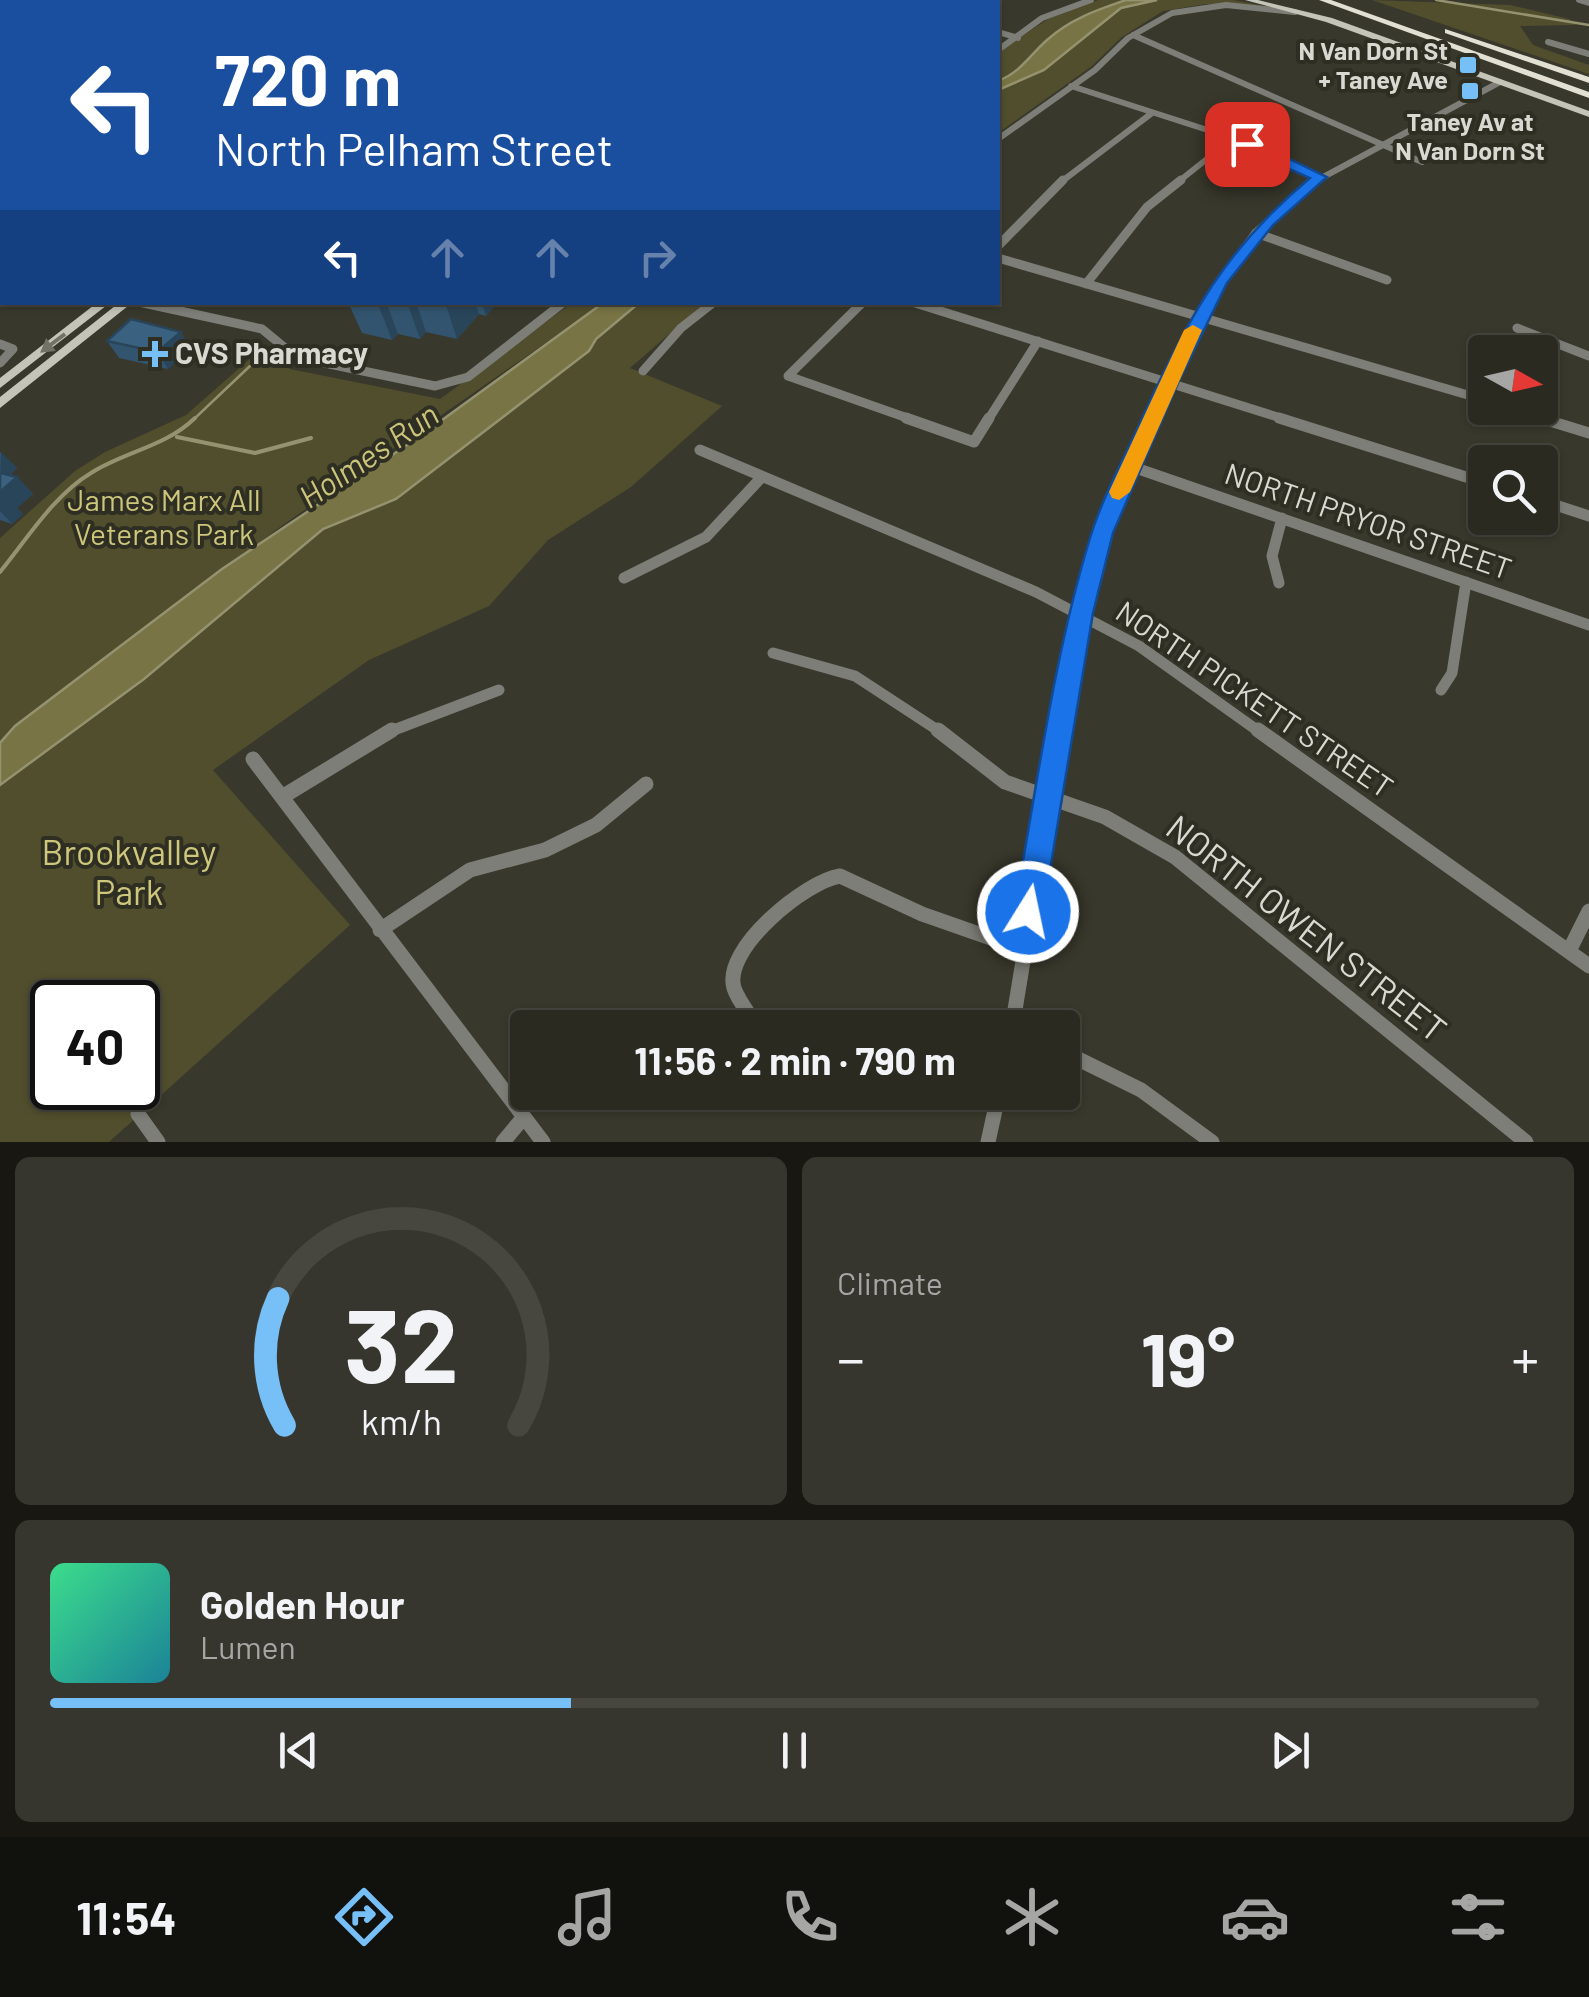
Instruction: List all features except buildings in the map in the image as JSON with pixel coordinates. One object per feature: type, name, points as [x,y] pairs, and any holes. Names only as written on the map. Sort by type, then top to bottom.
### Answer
[{"type":"highway","points":[[1323,0],[1589,87]]},
{"type":"highway","points":[[1342,0],[1589,87]]},
{"type":"highway","points":[[1358,0],[1589,87]]},
{"type":"main road","points":[[1249,0],[1316,15],[1589,114]]},
{"type":"main road","points":[[0,384],[102,305]]},
{"type":"main road","points":[[0,404],[124,305]]},
{"type":"street","points":[[1000,49],[1042,18],[1091,0]]},
{"type":"street","points":[[1578,0],[1589,4]]},
{"type":"street","points":[[1000,138],[1133,34],[1163,16],[1194,7],[1241,6],[1316,15]]},
{"type":"street","points":[[1000,33],[1018,38]]},
{"type":"street","points":[[1133,34],[1422,162]]},
{"type":"street","points":[[1548,42],[1589,54]]},
{"type":"street","points":[[1014,1010],[1081,613],[1102,533],[1199,316],[1228,268],[1256,233],[1320,177],[1500,82]]},
{"type":"street","points":[[1071,86],[1232,139],[1320,177]]},
{"type":"street","points":[[1000,244],[1070,172],[1152,113]]},
{"type":"street","points":[[1086,284],[1147,206],[1232,139]]},
{"type":"street","points":[[1256,233],[1387,280]]},
{"type":"street","points":[[1000,259],[1468,395]]},
{"type":"street","points":[[170,306],[262,329],[296,357],[426,385],[454,384],[560,305]]},
{"type":"street","points":[[643,370],[680,328],[710,305]]},
{"type":"street","points":[[861,305],[788,376],[974,442],[1038,341]]},
{"type":"street","points":[[922,305],[1468,478]]},
{"type":"street","points":[[1518,328],[1589,356]]},
{"type":"street","points":[[0,344],[13,349],[0,364]]},
{"type":"street","points":[[1558,423],[1589,433]]},
{"type":"street","name":"NORTH PICKETT STREET","points":[[700,450],[760,479],[1081,613],[1140,646],[1589,966]]},
{"type":"street","name":"NORTH PRYOR STREET","points":[[1130,466],[1589,625]]},
{"type":"street","points":[[624,578],[706,536],[760,479]]},
{"type":"street","points":[[1558,506],[1589,516]]},
{"type":"street","points":[[1279,583],[1272,556],[1282,518]]},
{"type":"street","points":[[1441,690],[1452,673],[1466,582]]},
{"type":"street","name":"NORTH OWEN STREET","points":[[772,652],[823,665],[874,686],[907,706],[988,771],[1048,800],[1105,817],[1175,857],[1526,1142]]},
{"type":"street","points":[[282,797],[388,732],[499,690]]},
{"type":"street","points":[[252,759],[543,1142]]},
{"type":"street","points":[[380,930],[470,870],[545,850],[596,826],[646,784]]},
{"type":"street","points":[[747,1010],[733,986],[739,956],[799,893],[826,876],[840,876],[922,914],[1022,949]]},
{"type":"street","points":[[1569,951],[1589,911]]},
{"type":"street","points":[[1080,1058],[1122,1076],[1162,1100],[1212,1142]]},
{"type":"street","points":[[988,1142],[995,1110]]},
{"type":"street","points":[[138,1114],[158,1142]]},
{"type":"street","points":[[503,1142],[523,1118]]},
{"type":"green space","points":[[1098,0],[1126,0],[1065,27],[1000,80],[1000,51],[1048,19]]},
{"type":"green space","points":[[1157,0],[1233,0],[1276,8],[1206,4],[1163,11],[1122,37],[1092,66],[1000,132],[1000,89],[1044,70],[1121,8]]},
{"type":"green space","points":[[1372,0],[1510,5],[1569,19],[1576,25],[1520,26],[1533,45],[1589,65],[1589,74]]},
{"type":"green space","name":"James Marx All Veterans Park","points":[[569,305],[600,305],[280,527],[15,726],[0,743],[0,538],[75,471],[105,452],[186,415],[261,349],[290,369],[440,399]]},
{"type":"green space","name":"Brookvalley Park","points":[[637,305],[703,305],[630,368],[722,406],[631,487],[548,540],[489,606],[369,660],[213,770],[350,925],[160,1096],[160,980],[30,980],[30,1110],[145,1110],[109,1142],[0,1142],[0,785],[144,679],[323,529],[397,499],[589,351],[596,339]]},
{"type":"shaded area","points":[[1126,0],[1157,0],[1121,8],[1044,70],[1000,89],[1000,80],[1065,26]]},
{"type":"shaded area","points":[[600,305],[637,305],[596,339],[589,351],[396,499],[323,529],[144,679],[0,785],[0,743],[15,726],[222,569],[416,439]]},
{"type":"waterway","points":[[1436,0],[1589,25]]},
{"type":"waterway","points":[[193,420],[250,366]]},
{"type":"waterway","points":[[0,572],[42,518],[78,482],[171,436],[195,418]]},
{"type":"waterway","points":[[177,437],[255,453],[311,438]]},
{"type":"slow traffic","points":[[1119,492],[1193,330]]},
{"type":"place","name":"N Van Dorn St + Taney Ave","points":[[1468,65]]},
{"type":"place","name":"Taney Av at N Van Dorn St","points":[[1470,91]]},
{"type":"place","name":"CVS Pharmacy","points":[[155,354]]},
{"type":"route","points":[[1028,912],[1081,613],[1102,533],[1199,316],[1219,282],[1267,222],[1320,177],[1247,144]]},
{"type":"water label","name":"Holmes Run","points":[[369,456]]}]
